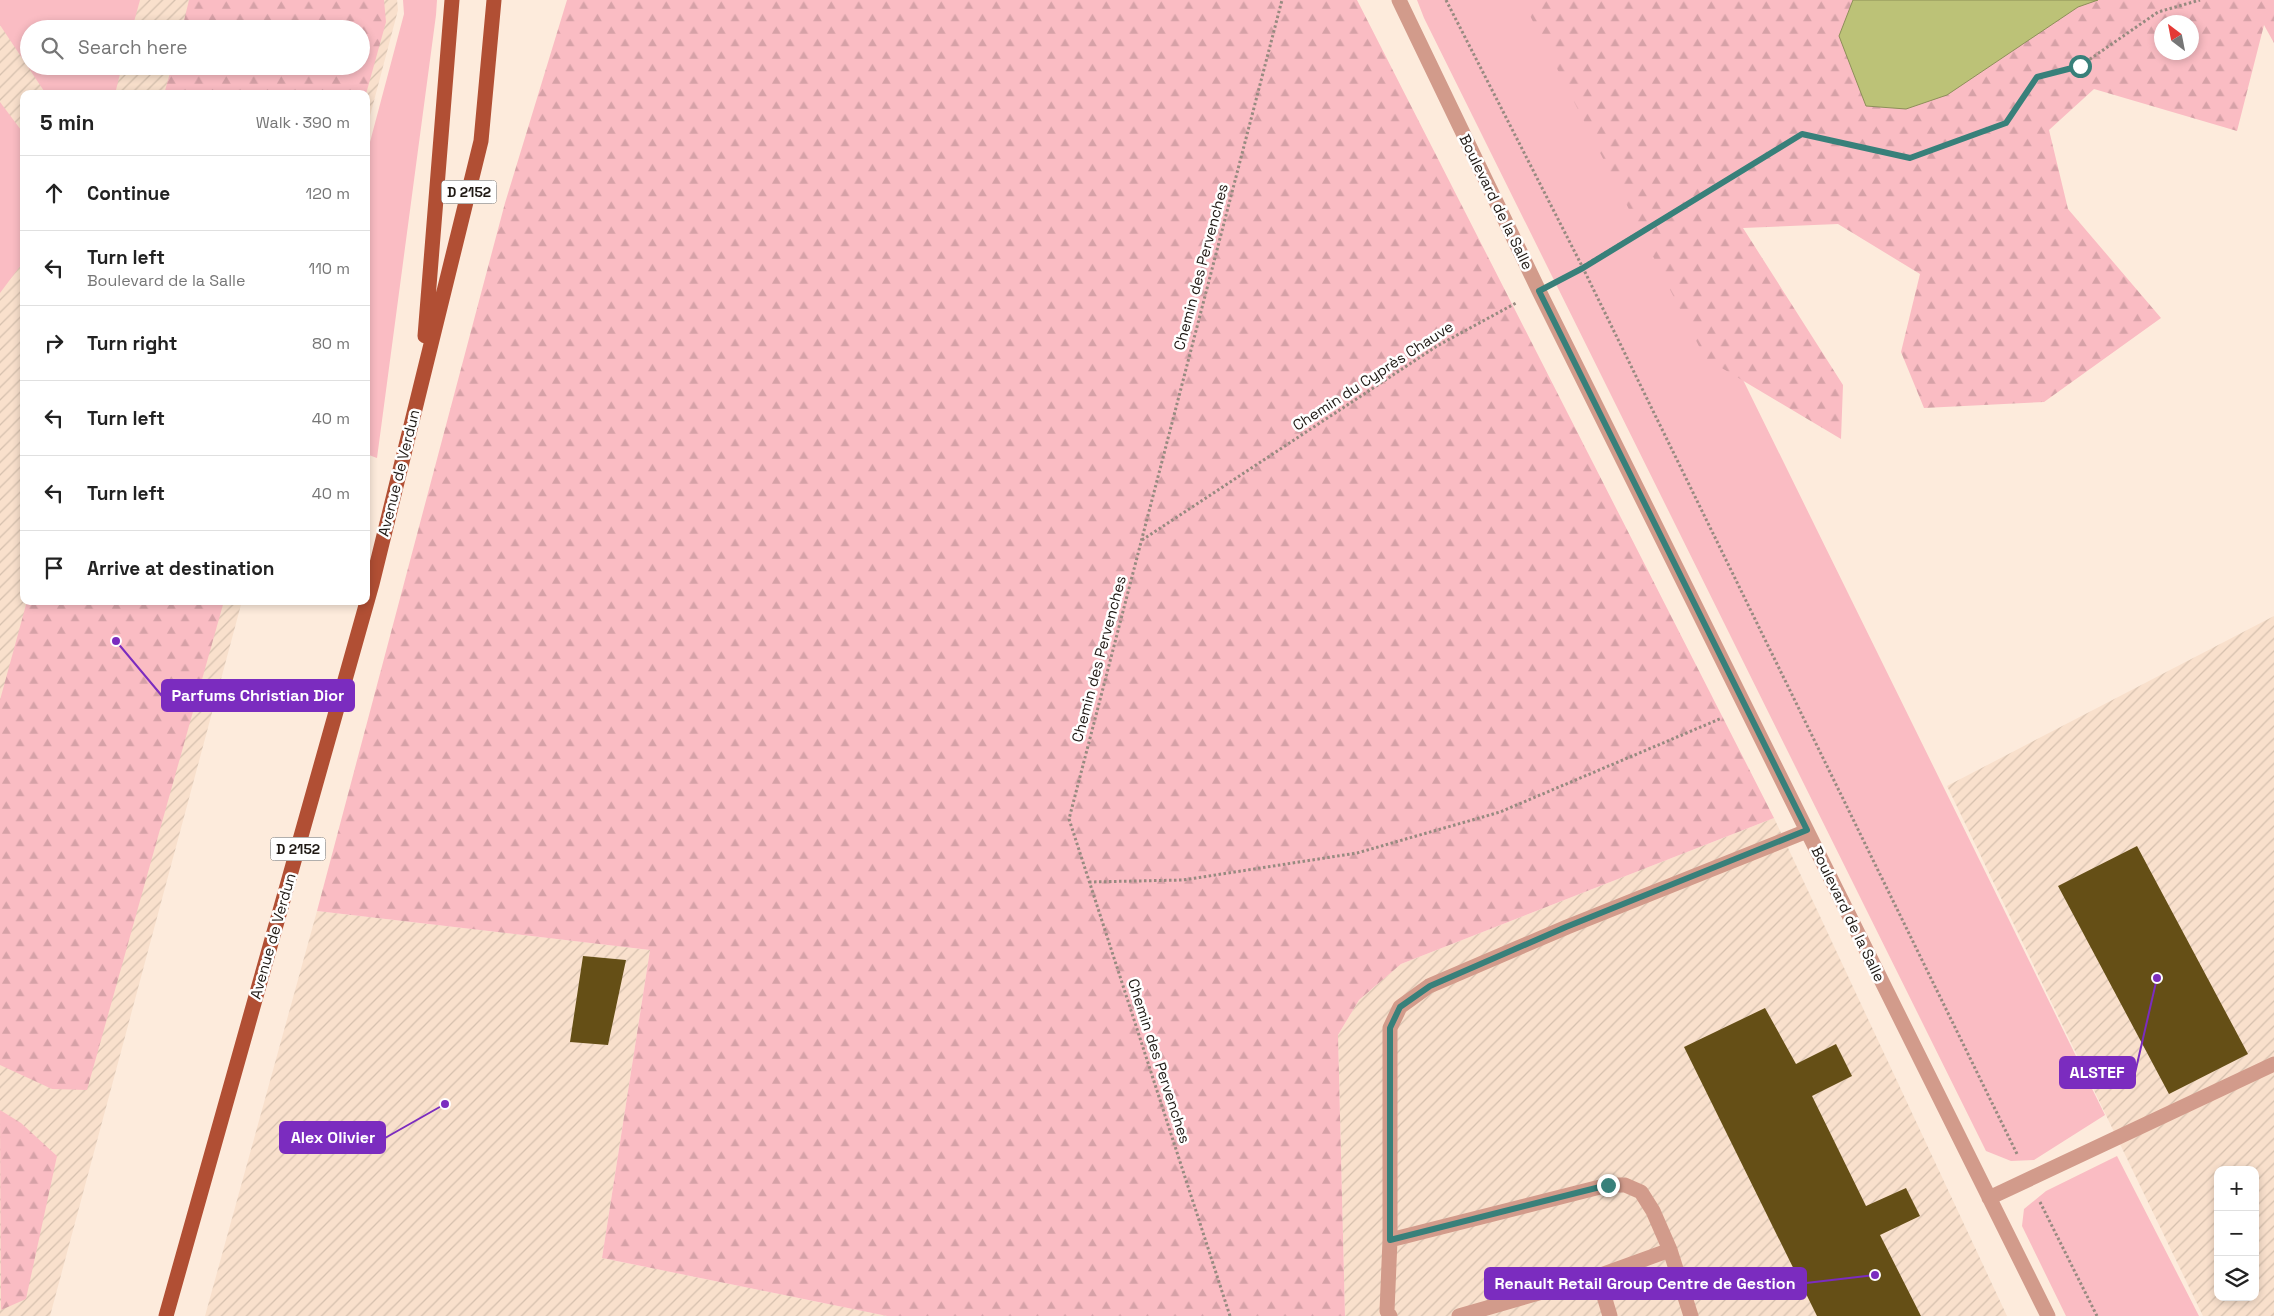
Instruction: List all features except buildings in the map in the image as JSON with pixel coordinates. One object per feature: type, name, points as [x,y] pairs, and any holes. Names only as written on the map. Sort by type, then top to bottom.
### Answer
[{"type":"main road","name":"Avenue de Verdun","points":[[421,380],[452,0]]},
{"type":"main road","name":"Avenue de Verdun","points":[[370,591],[481,141],[494,0]]},
{"type":"main road","name":"Avenue de Verdun","points":[[166,1316],[366,605]]},
{"type":"street","name":"Boulevard de la Salle","points":[[1399,0],[1539,291],[2048,1316]]},
{"type":"street","points":[[1390,1316],[1387,1311],[1390,1240],[1390,1028],[1400,1007],[1430,986],[1566,927],[1807,830]]},
{"type":"street","points":[[1989,1198],[2274,1064]]},
{"type":"street","points":[[1390,1240],[1608,1185],[1625,1185],[1641,1192],[1653,1211],[1670,1250],[1691,1316]]},
{"type":"street","points":[[1459,1316],[1598,1276],[1670,1250]]},
{"type":"street","points":[[1598,1276],[1610,1316]]},
{"type":"path","name":"Chemin des Pervenches","points":[[1230,1316],[1069,819],[1282,0]]},
{"type":"path","points":[[1446,0],[1583,268],[2097,1316]]},
{"type":"path","name":"Chemin du Cyprès Chauve","points":[[1141,541],[1437,346],[1583,268],[1802,134],[1910,158],[2006,123],[2037,77],[2080,66],[2158,12],[2200,0]]},
{"type":"path","points":[[1089,882],[1183,880],[1357,853],[1500,812],[1746,708]]},
{"type":"shaded area","points":[[0,0],[397,0],[398,10],[370,116],[370,90],[20,90],[20,605],[241,605],[50,1316],[0,1316]]},
{"type":"shaded area","points":[[1853,0],[2098,0],[2078,7],[1947,95],[1906,109],[1866,106],[1839,36]]},
{"type":"shaded area","points":[[2274,616],[2274,1316],[2203,1316],[1947,786]]},
{"type":"shaded area","points":[[1774,818],[2007,1316],[1345,1316],[1338,1035],[1359,1000],[1401,964]]},
{"type":"shaded area","points":[[317,911],[650,950],[602,1258],[887,1316],[205,1316]]},
{"type":"green space","points":[[0,0],[140,0],[134,20],[20,20],[20,55],[0,25]]},
{"type":"green space","points":[[189,0],[384,0],[386,22],[367,90],[165,90],[169,75],[370,75],[370,20],[184,20]]},
{"type":"green space","points":[[403,0],[437,0],[377,458],[370,455],[370,142],[404,14]]},
{"type":"green space","points":[[567,0],[1357,0],[1774,818],[1401,964],[1359,1000],[1338,1035],[1345,1316],[887,1316],[602,1258],[650,950],[317,911],[505,203]]},
{"type":"green space","points":[[1417,0],[1556,0],[2105,1115],[2034,1160],[2011,1161],[1986,1151],[1424,18]]},
{"type":"green space","points":[[1522,0],[2274,0],[2274,43],[2264,25],[2237,131],[2094,89],[2049,130],[2068,209],[2161,318],[2044,402],[1924,408],[1901,352],[1920,274],[1838,224],[1743,228],[1843,385],[1841,439],[1705,358]]},
{"type":"green space","points":[[33,75],[120,75],[116,90],[43,90]]},
{"type":"green space","points":[[0,102],[20,129],[20,266],[0,293]]},
{"type":"green space","points":[[26,605],[223,605],[87,1090],[52,1089],[0,1065],[0,700]]},
{"type":"green space","points":[[0,1110],[21,1123],[57,1156],[26,1299],[1,1310]]},
{"type":"green space","points":[[2117,1156],[2199,1316],[2066,1316],[2022,1226],[2024,1209],[2046,1191]]},
{"type":"place","name":"Parfums Christian Dior","points":[[116,641]]},
{"type":"place","name":"ALSTEF","points":[[2157,978]]},
{"type":"place","name":"Alex Olivier","points":[[445,1104]]},
{"type":"place","name":"Renault Retail Group Centre de Gestion","points":[[1875,1275]]},
{"type":"route","points":[[1608,1185],[1390,1240],[1390,1028],[1400,1007],[1430,986],[1566,927],[1807,830],[1539,291],[1583,268],[1802,134],[1910,158],[2006,123],[2037,77],[2080,66]]}]
